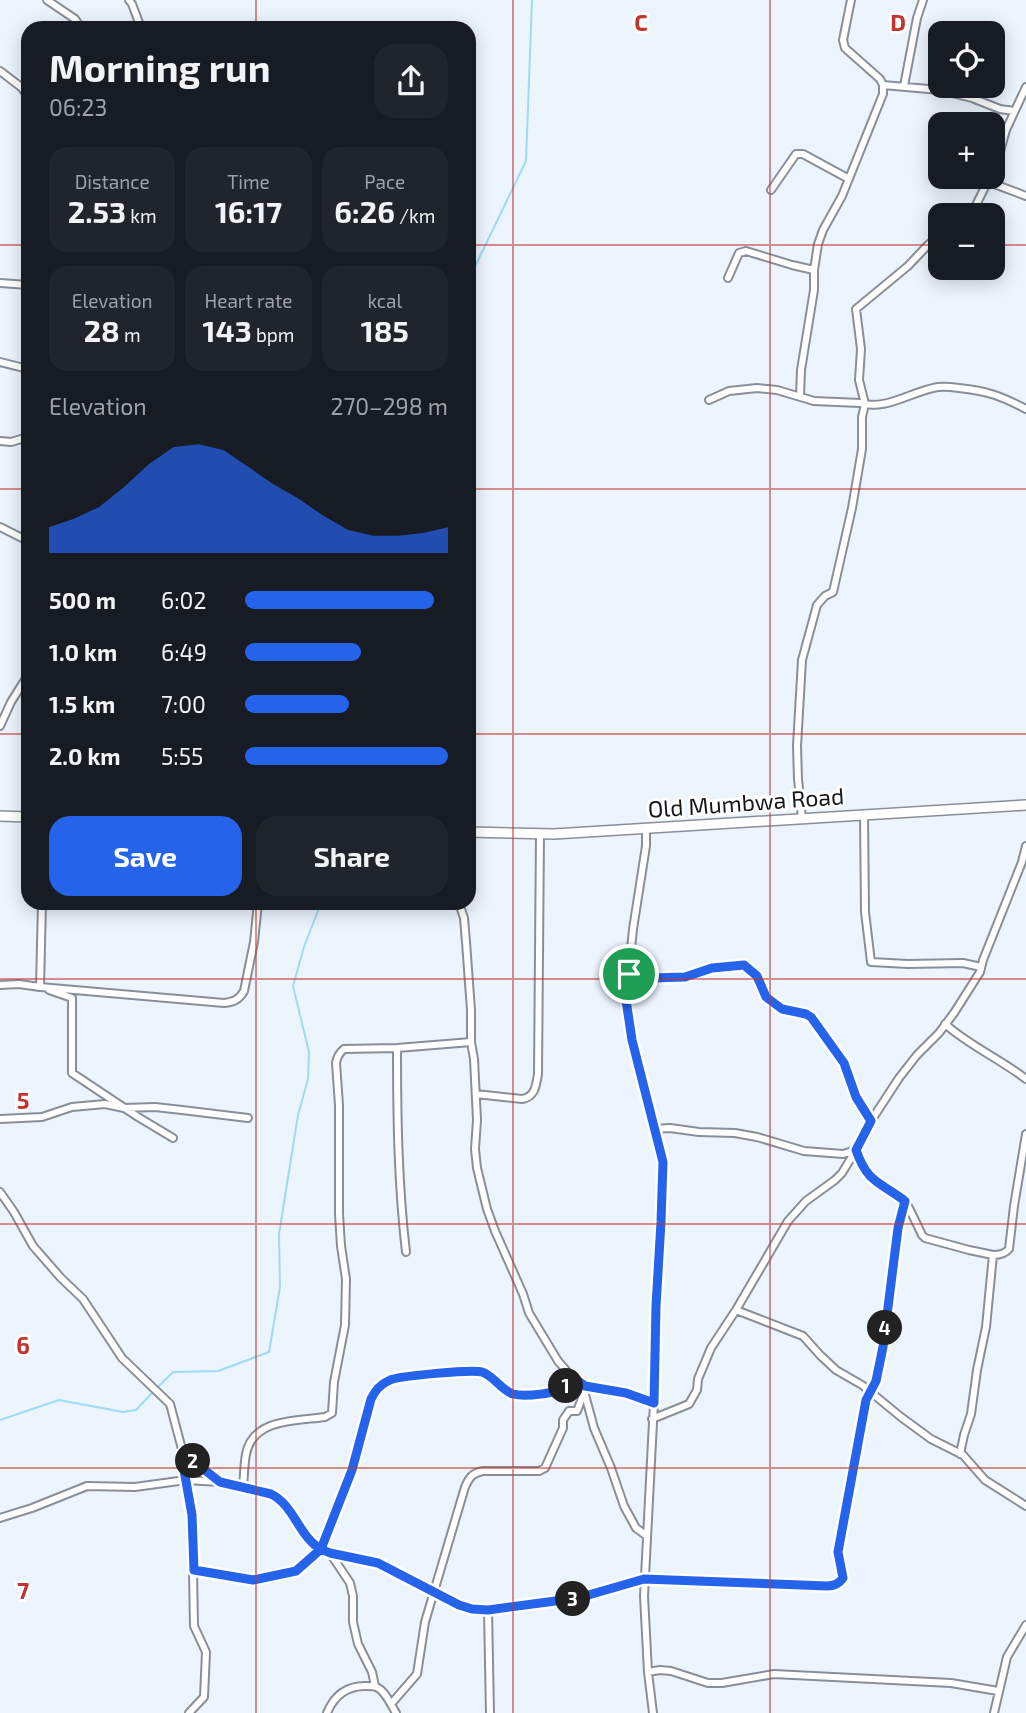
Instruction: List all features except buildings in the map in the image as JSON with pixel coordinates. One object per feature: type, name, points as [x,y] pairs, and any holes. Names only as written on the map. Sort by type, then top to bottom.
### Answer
[{"type":"main road","name":"Old Mumbwa Road","points":[[476,832],[540,834],[646,829],[1026,805]]},
{"type":"main road","points":[[0,816],[21,817]]},
{"type":"street","points":[[47,0],[76,21]]},
{"type":"street","points":[[129,0],[138,21]]},
{"type":"street","points":[[800,396],[818,244],[822,230],[842,196],[883,94],[880,79],[845,48],[843,40],[851,0]]},
{"type":"street","points":[[904,86],[923,0]]},
{"type":"street","points":[[0,71],[21,87]]},
{"type":"street","points":[[883,85],[940,90],[1014,111]]},
{"type":"street","points":[[1005,135],[1026,87]]},
{"type":"street","points":[[1000,109],[1008,125]]},
{"type":"street","points":[[771,191],[796,154],[849,179]]},
{"type":"street","points":[[1005,187],[1026,196]]},
{"type":"street","points":[[802,818],[797,746],[802,660],[817,606],[825,596],[833,592],[862,450],[864,404],[859,380],[861,349],[856,309],[908,266],[928,245]]},
{"type":"street","points":[[728,278],[739,253],[746,251],[814,270]]},
{"type":"street","points":[[0,283],[21,284]]},
{"type":"street","points":[[0,362],[21,367]]},
{"type":"street","points":[[709,400],[729,391],[757,387],[814,401],[864,404],[893,402],[942,386],[984,391],[1026,409]]},
{"type":"street","points":[[0,441],[21,440]]},
{"type":"street","points":[[0,527],[21,538]]},
{"type":"street","points":[[0,726],[21,686]]},
{"type":"street","points":[[864,814],[865,912],[871,962],[963,963],[981,967]]},
{"type":"street","points":[[646,829],[626,1000],[632,1040],[663,1162],[644,1579],[648,1672],[653,1713]]},
{"type":"street","points":[[475,1094],[522,1099],[532,1096],[536,1088],[540,834]]},
{"type":"street","points":[[652,1419],[689,1404],[711,1348],[788,1221],[806,1201],[835,1180],[908,1066],[939,1033],[975,981],[1026,846]]},
{"type":"street","points":[[40,987],[42,910]]},
{"type":"street","points":[[0,985],[19,984],[233,1002],[241,997],[246,982],[257,910]]},
{"type":"street","points":[[461,910],[474,1059],[476,1158],[487,1209],[529,1313],[558,1361],[584,1390],[594,1428],[624,1506],[636,1528],[647,1536]]},
{"type":"street","points":[[629,974],[652,978],[685,977],[712,968],[744,965],[757,976],[766,997],[782,1009],[806,1014],[814,1021],[844,1063],[856,1097],[871,1121]]},
{"type":"street","points":[[40,987],[72,998],[72,1073],[173,1138]]},
{"type":"street","points":[[945,1024],[971,1045],[1026,1079]]},
{"type":"street","points":[[243,1488],[247,1449],[261,1431],[273,1424],[325,1417],[332,1413],[334,1382],[345,1325],[346,1279],[341,1246],[336,1063],[340,1052],[344,1049],[471,1042]]},
{"type":"street","points":[[397,1048],[398,1163],[406,1252]]},
{"type":"street","points":[[0,1119],[42,1117],[72,1107],[105,1104],[124,1108],[155,1107],[248,1118]]},
{"type":"street","points":[[655,1129],[735,1133],[804,1151],[843,1154],[856,1150]]},
{"type":"street","points":[[856,1150],[867,1175],[905,1201],[925,1238],[993,1255],[1003,1254],[1009,1249],[1026,1133]]},
{"type":"street","points":[[0,1192],[33,1246],[83,1299],[122,1359],[167,1399],[173,1410],[183,1453],[192,1515],[194,1622],[205,1652],[204,1697],[189,1713]]},
{"type":"street","points":[[0,1518],[87,1486],[135,1487],[186,1480],[220,1482],[279,1498],[303,1532],[321,1549],[378,1563],[434,1593],[472,1609],[488,1610],[578,1598],[644,1579],[827,1586],[837,1584],[843,1578],[838,1552],[866,1400],[876,1381],[883,1347],[898,1228],[905,1201]]},
{"type":"street","points":[[960,1454],[971,1414],[986,1327],[993,1255]]},
{"type":"street","points":[[736,1310],[803,1336],[836,1370],[851,1378],[918,1430],[960,1454],[985,1480],[1026,1506]]},
{"type":"street","points":[[194,1570],[253,1580],[296,1571],[321,1549],[352,1470],[371,1399],[382,1385],[391,1379],[476,1371],[487,1375],[513,1394],[525,1395],[555,1392],[566,1386],[571,1376]]},
{"type":"street","points":[[584,1390],[626,1393],[654,1403]]},
{"type":"street","points":[[391,1704],[417,1674],[423,1631],[470,1477],[475,1472],[483,1471],[539,1471],[545,1468],[563,1429],[563,1420],[569,1411],[577,1411],[584,1390]]},
{"type":"street","points":[[183,1453],[220,1482]]},
{"type":"street","points":[[330,1553],[350,1583],[358,1644],[372,1672],[375,1686]]},
{"type":"street","points":[[488,1610],[490,1713]]},
{"type":"street","points":[[994,1713],[1007,1657],[1026,1625]]},
{"type":"street","points":[[648,1672],[671,1671],[708,1683],[722,1684],[774,1674],[951,1682],[998,1691]]},
{"type":"street","points":[[327,1713],[342,1692],[355,1686],[375,1686],[382,1691],[396,1713]]},
{"type":"waterway","points":[[476,265],[526,161],[532,0]]},
{"type":"waterway","points":[[158,1387],[173,1372],[218,1371],[269,1352],[280,1287],[279,1234],[298,1115],[308,1079],[309,1052],[293,986],[318,910]]},
{"type":"waterway","points":[[0,1420],[59,1400],[123,1412],[136,1410],[154,1391]]},
{"type":"route","points":[[629,974],[626,1000],[632,1040],[663,1162],[654,1403],[626,1393],[585,1386],[571,1376],[566,1386],[555,1392],[525,1395],[513,1394],[484,1373],[476,1371],[391,1379],[382,1385],[371,1399],[352,1470],[321,1549],[303,1532],[279,1498],[220,1482],[183,1453],[192,1515],[194,1570],[253,1580],[296,1571],[321,1549],[378,1563],[459,1605],[488,1610],[578,1598],[644,1579],[827,1586],[841,1581],[843,1578],[838,1552],[866,1400],[876,1381],[883,1347],[898,1228],[905,1201],[875,1182],[861,1165],[856,1150],[871,1121],[856,1097],[844,1063],[811,1017],[782,1009],[766,997],[757,976],[744,965],[712,968],[685,977],[652,978],[629,974]]}]
